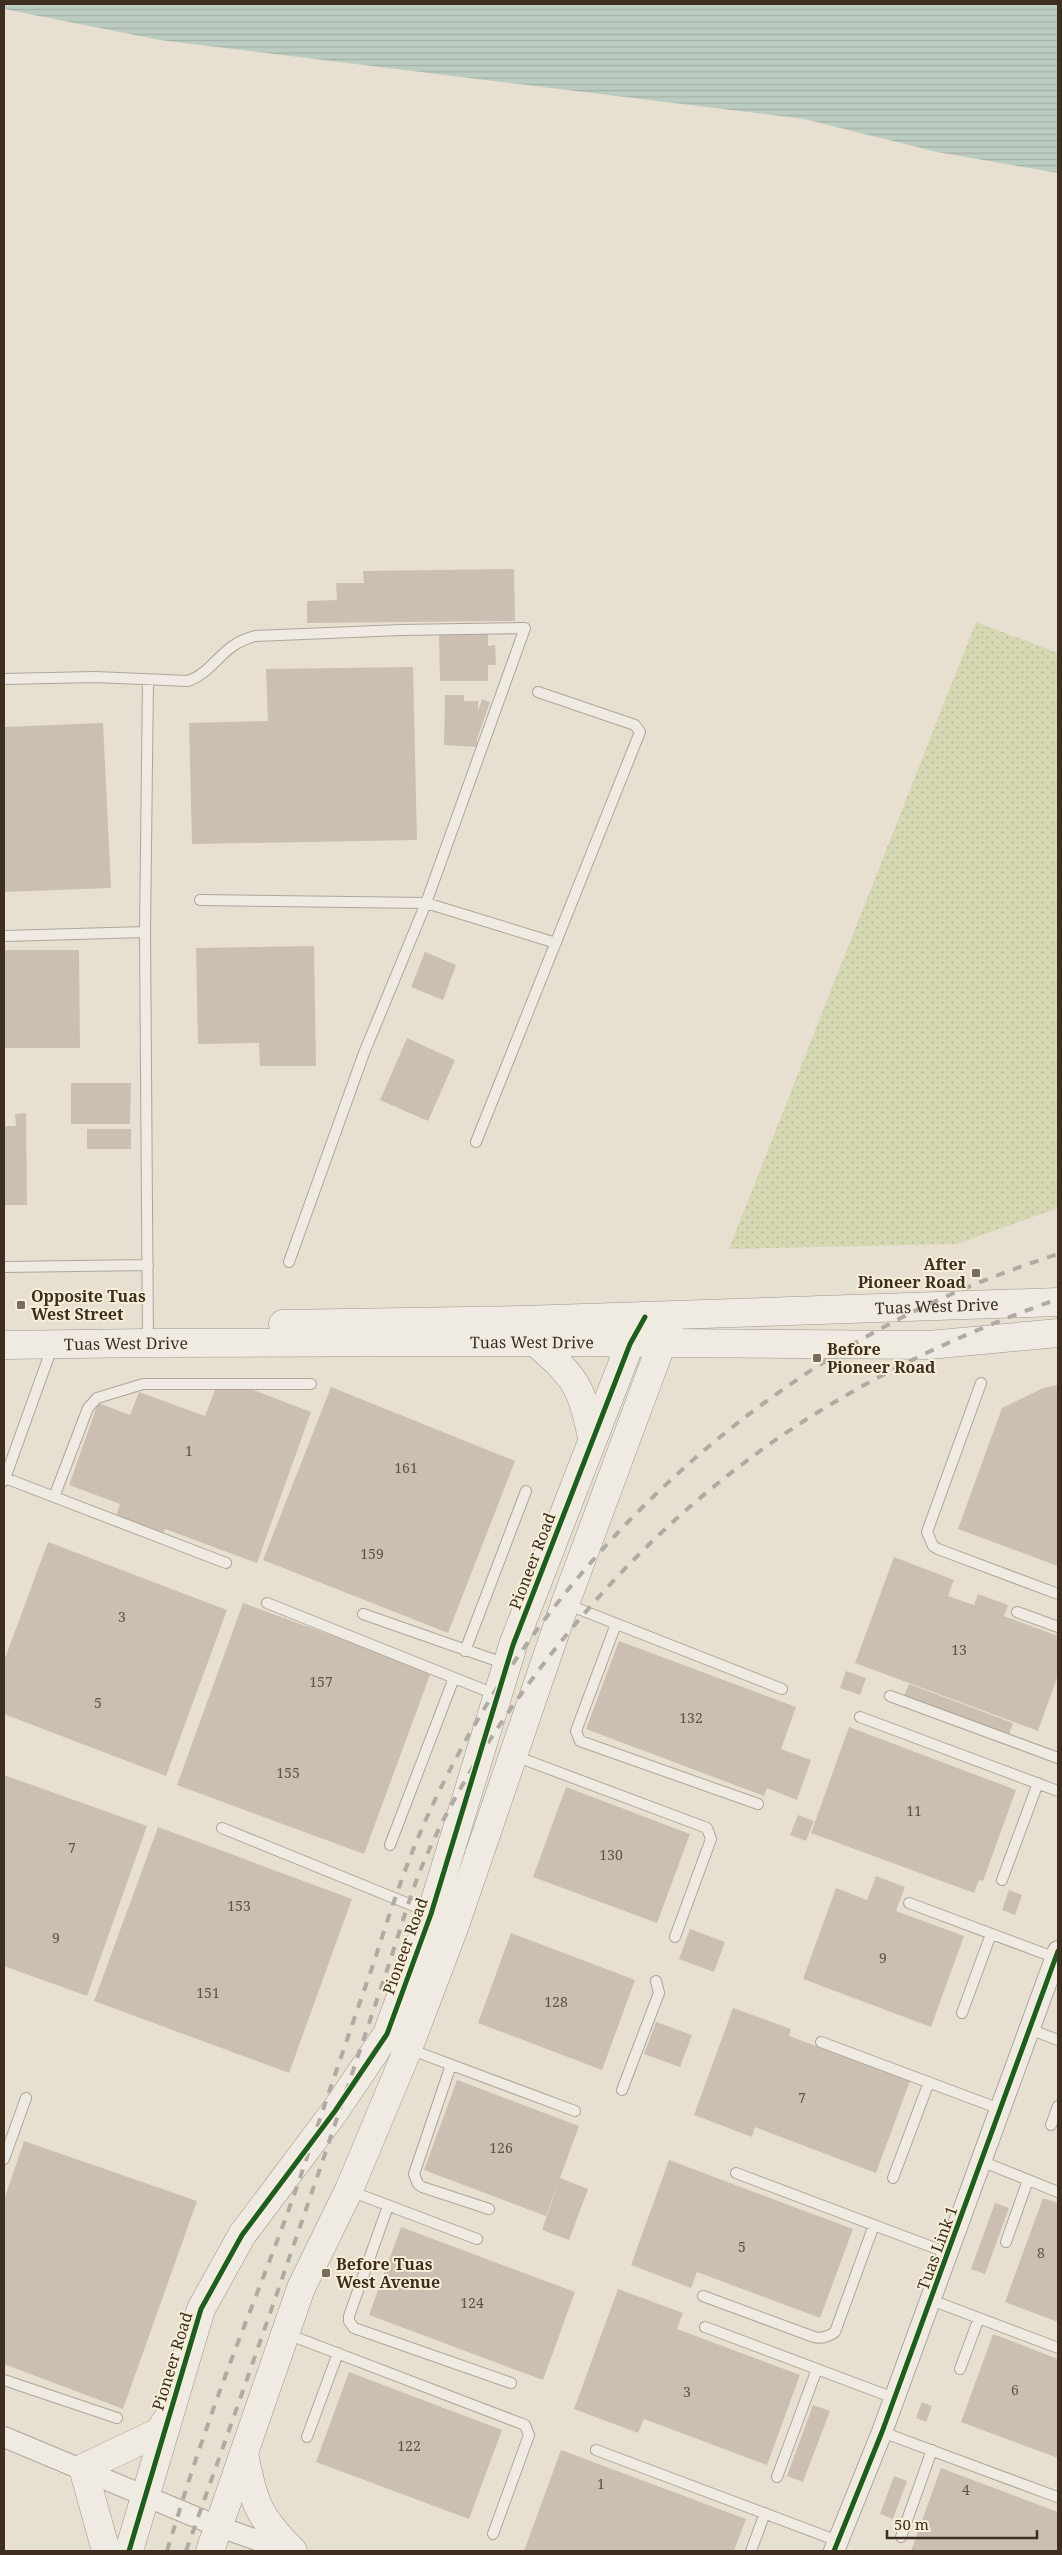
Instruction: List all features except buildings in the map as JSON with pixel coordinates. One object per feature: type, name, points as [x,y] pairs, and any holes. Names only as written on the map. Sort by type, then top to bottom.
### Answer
[{"type":"street","name":"Tuas West Drive","points":[[4,1345],[57,1336],[1058,1302]]},
{"type":"street","points":[[214,2539],[301,2288],[349,2190],[408,2049],[454,1928],[566,1604],[672,1316]]},
{"type":"street","name":"Pioneer Road","points":[[129,2551],[146,2497],[166,2421],[201,2309],[242,2235],[335,2111],[387,2034],[432,1914],[507,1664],[592,1438],[630,1344],[645,1317]]},
{"type":"street","name":"Tuas West Drive","points":[[4,1328],[57,1336]]},
{"type":"street","name":"Tuas West Drive","points":[[148,1334],[662,1345],[929,1345],[1058,1333]]},
{"type":"street","points":[[535,1342],[560,1364],[574,1380],[585,1402],[592,1438]]},
{"type":"street","name":"Tuas Link 1","points":[[836,2546],[882,2432],[1057,1954]]},
{"type":"street","points":[[83,2468],[159,2432],[166,2421]]},
{"type":"street","points":[[4,2437],[83,2468],[146,2497],[214,2539],[288,2551]]},
{"type":"street","points":[[244,2454],[257,2506],[271,2529],[293,2551]]},
{"type":"street","points":[[83,2468],[106,2551]]},
{"type":"lane","points":[[4,679],[95,677],[188,681],[196,678],[228,648],[240,640],[255,636],[401,630],[525,628],[426,903],[364,1053],[289,1262]]},
{"type":"lane","points":[[148,679],[145,932],[148,1334]]},
{"type":"lane","points":[[476,1142],[640,732],[635,725],[538,692]]},
{"type":"lane","points":[[200,900],[426,903],[556,942]]},
{"type":"lane","points":[[4,936],[145,932]]},
{"type":"lane","points":[[4,1267],[148,1265]]},
{"type":"lane","points":[[57,1336],[4,1480],[54,1497],[226,1563]]},
{"type":"lane","points":[[981,1383],[927,1532],[928,1539],[938,1549],[1058,1594]]},
{"type":"lane","points":[[54,1497],[88,1408],[97,1398],[143,1384],[311,1384]]},
{"type":"lane","points":[[466,1651],[526,1491]]},
{"type":"lane","points":[[267,1603],[498,1695]]},
{"type":"lane","points":[[566,1604],[782,1689]]},
{"type":"lane","points":[[1017,1612],[1058,1627]]},
{"type":"lane","points":[[363,1614],[507,1664]]},
{"type":"lane","points":[[616,1624],[576,1730],[577,1738],[580,1741],[758,1804]]},
{"type":"lane","points":[[390,1845],[454,1678]]},
{"type":"lane","points":[[890,1696],[1058,1758]]},
{"type":"lane","points":[[860,1717],[1058,1791]]},
{"type":"lane","points":[[513,1755],[706,1828],[709,1831],[711,1839],[675,1937]]},
{"type":"lane","points":[[1002,1880],[1038,1783]]},
{"type":"lane","points":[[222,1828],[432,1914]]},
{"type":"lane","points":[[909,1903],[991,1934],[1057,1954]]},
{"type":"lane","points":[[962,2013],[991,1934]]},
{"type":"lane","points":[[622,2090],[659,1993],[656,1981]]},
{"type":"lane","points":[[1029,2029],[1058,2040]]},
{"type":"lane","points":[[821,2042],[1000,2109]]},
{"type":"lane","points":[[408,2049],[575,2112]]},
{"type":"lane","points":[[451,2064],[414,2174],[418,2184],[422,2187],[489,2209]]},
{"type":"lane","points":[[893,2178],[929,2082]]},
{"type":"lane","points":[[4,2159],[26,2098]]},
{"type":"lane","points":[[1051,2125],[1058,2106]]},
{"type":"lane","points":[[981,2161],[1058,2192]]},
{"type":"lane","points":[[736,2174],[948,2253]]},
{"type":"lane","points":[[1006,2242],[1028,2180]]},
{"type":"lane","points":[[349,2190],[477,2239]]},
{"type":"lane","points":[[388,2206],[349,2316],[351,2325],[354,2328],[511,2383]]},
{"type":"lane","points":[[703,2296],[814,2337],[830,2336],[835,2332],[874,2225]]},
{"type":"lane","points":[[931,2300],[1058,2348]]},
{"type":"lane","points":[[960,2369],[979,2318]]},
{"type":"lane","points":[[705,2327],[894,2398]]},
{"type":"lane","points":[[285,2334],[525,2425],[529,2435],[493,2534]]},
{"type":"lane","points":[[307,2437],[338,2353]]},
{"type":"lane","points":[[777,2477],[817,2369]]},
{"type":"lane","points":[[4,2380],[117,2418]]},
{"type":"lane","points":[[882,2432],[1057,2497]]},
{"type":"lane","points":[[596,2450],[765,2512],[836,2546]]},
{"type":"lane","points":[[901,2537],[932,2450]]},
{"type":"lane","points":[[751,2551],[765,2512]]},
{"type":"green space","points":[[976,622],[1058,653],[1058,1208],[957,1244],[729,1249]]},
{"type":"shaded area","points":[[4,4],[1058,4],[1058,173],[937,152],[804,119],[160,40],[4,9]]},
{"type":"railway","points":[[167,2551],[190,2477],[291,2202],[408,1862],[434,1802],[473,1727],[519,1655],[570,1587],[626,1524],[688,1465],[754,1411],[823,1362],[897,1320],[976,1284],[1058,1254]]},
{"type":"railway","points":[[186,2551],[310,2199],[422,1866],[457,1795],[483,1750],[512,1707],[581,1617],[638,1555],[698,1500],[762,1450],[829,1405],[901,1366],[977,1330],[1058,1299]]},
{"type":"cycle path","points":[[129,2551],[201,2309],[242,2235],[335,2111],[387,2034],[431,1914],[513,1645],[630,1344],[645,1317]]},
{"type":"cycle path","points":[[834,2551],[882,2432],[1058,1951]]},
{"type":"place","name":"After Pioneer Road","points":[[976,1273]]},
{"type":"place","name":"Opposite Tuas West Street","points":[[21,1305]]},
{"type":"place","name":"Before Pioneer Road","points":[[817,1358]]},
{"type":"place","name":"Before Tuas West Avenue","points":[[326,2273]]}]
